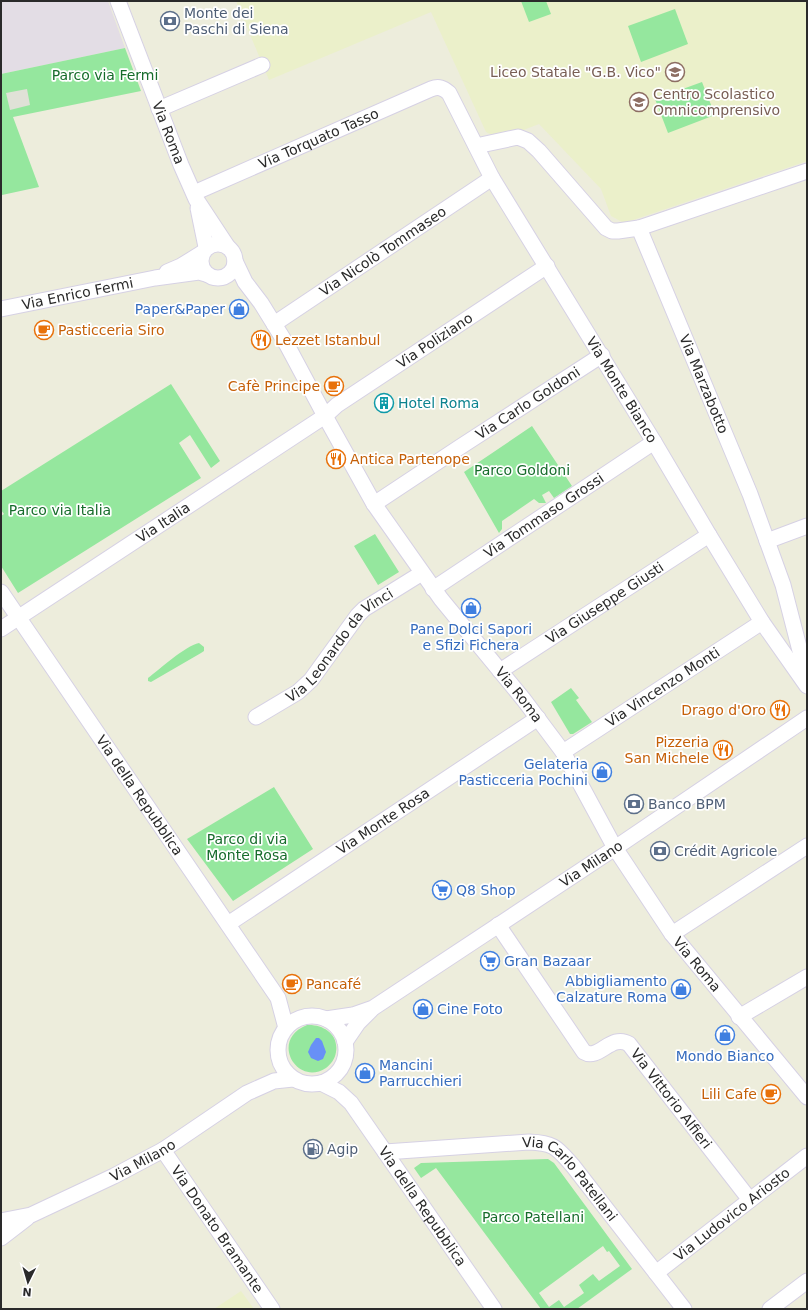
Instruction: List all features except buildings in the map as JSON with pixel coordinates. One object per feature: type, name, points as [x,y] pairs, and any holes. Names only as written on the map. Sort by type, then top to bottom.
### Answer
[{"type":"street","name":"Via Roma","points":[[118,1],[181,165],[195,196],[227,246]]},
{"type":"street","points":[[159,108],[262,65]]},
{"type":"street","name":"Via Torquato Tasso","points":[[195,196],[431,89],[439,87],[444,89]]},
{"type":"street","name":"Via Monte Bianco","points":[[444,89],[449,93],[492,178],[602,355],[709,535],[762,622],[807,686]]},
{"type":"street","points":[[476,146],[518,137],[528,141],[539,151],[606,228],[612,231],[639,228],[807,171]]},
{"type":"street","name":"Via Nicolò Tommaseo","points":[[274,324],[492,178]]},
{"type":"street","name":"Via Roma","points":[[195,196],[204,250]]},
{"type":"street","name":"Via Marzabotto","points":[[639,228],[748,488],[783,585],[807,678]]},
{"type":"street","points":[[225,276],[230,273],[234,267],[235,261],[231,250],[227,246],[213,244],[204,250],[201,264],[206,274],[218,278],[225,276],[228,275],[246,282]]},
{"type":"street","name":"Via Enrico Fermi","points":[[155,278],[181,266],[204,250]]},
{"type":"street","name":"Via Roma","points":[[235,261],[246,282],[287,345],[374,504],[434,588],[440,600],[500,671],[563,752],[616,848],[672,934],[807,1097]]},
{"type":"street","name":"Via Poliziano","points":[[325,416],[337,405],[547,266]]},
{"type":"street","name":"Via Enrico Fermi","points":[[1,309],[155,278],[194,272],[206,274]]},
{"type":"street","name":"Via Carlo Goldoni","points":[[374,504],[602,355]]},
{"type":"street","name":"Via Italia","points":[[1,629],[325,416]]},
{"type":"street","name":"Via Tommaso Grossi","points":[[434,588],[654,442]]},
{"type":"street","points":[[767,541],[807,526]]},
{"type":"street","name":"Via Giuseppe Giusti","points":[[500,671],[709,535]]},
{"type":"street","name":"Via Leonardo da Vinci","points":[[256,717],[298,692],[311,680],[358,615],[364,609],[422,573]]},
{"type":"street","name":"Via della Repubblica","points":[[1,592],[278,998],[286,1028]]},
{"type":"street","name":"Via Vincenzo Monti","points":[[563,752],[762,622]]},
{"type":"street","name":"Via Monte Rosa","points":[[228,924],[538,718]]},
{"type":"street","name":"Via Milano","points":[[345,1042],[358,1023],[373,1008],[616,848],[807,718]]},
{"type":"street","points":[[672,934],[807,846]]},
{"type":"street","name":"Via Vittorio Alfieri","points":[[498,925],[584,1052],[594,1054],[619,1040],[629,1044],[750,1200]]},
{"type":"street","points":[[740,1017],[807,977]]},
{"type":"street","name":"Via della Repubblica","points":[[278,998],[305,1016]]},
{"type":"street","name":"Via Milano","points":[[326,1019],[353,1015],[373,1008]]},
{"type":"street","points":[[305,1016],[326,1019],[338,1028],[345,1042],[346,1054],[342,1066],[334,1077],[322,1083],[307,1084],[294,1079],[283,1069],[278,1056],[279,1041],[286,1028],[291,1023],[305,1016]]},
{"type":"street","name":"Via Milano","points":[[247,1094],[272,1070],[278,1056]]},
{"type":"street","name":"Via della Repubblica","points":[[342,1066],[346,1089],[351,1103]]},
{"type":"street","name":"Via Milano","points":[[1,1238],[31,1215],[114,1176],[163,1150],[247,1094],[274,1081],[294,1079]]},
{"type":"street","name":"Via della Repubblica","points":[[322,1083],[339,1092],[351,1103],[494,1309]]},
{"type":"street","name":"Via Carlo Patellani","points":[[385,1152],[530,1142],[552,1145],[558,1149],[573,1166],[684,1309]]},
{"type":"street","name":"Via Donato Bramante","points":[[163,1150],[272,1309]]},
{"type":"street","name":"Via Ludovico Ariosto","points":[[656,1273],[807,1156]]},
{"type":"street","name":"Via Milano","points":[[1,1221],[31,1215]]},
{"type":"street","points":[[770,1309],[807,1281]]},
{"type":"shaded area","points":[[1,1],[108,1],[125,48],[1,74]]},
{"type":"shaded area","name":"Centro Scolastico Omnicomprensivo","points":[[236,1],[807,1],[807,161],[624,223],[611,216],[601,189],[539,124],[500,139],[486,132],[431,12],[269,80]]},
{"type":"shaded area","points":[[27,89],[30,105],[10,110],[6,93]]},
{"type":"shaded area","points":[[241,1291],[254,1309],[214,1309]]},
{"type":"green space","points":[[521,1],[546,1],[551,14],[529,22]]},
{"type":"green space","points":[[675,9],[688,44],[641,62],[628,26]]},
{"type":"green space","name":"Parco via Fermi","points":[[125,48],[141,91],[13,117],[39,187],[2,195],[1,74]]},
{"type":"green space","points":[[702,82],[715,115],[668,133],[655,99]]},
{"type":"green space","name":"Parco via Italia","points":[[171,384],[220,461],[211,468],[190,435],[179,443],[201,478],[18,593],[1,566],[1,516],[4,514],[1,510],[1,491]]},
{"type":"green space","name":"Parco Goldoni","points":[[532,426],[572,486],[554,498],[549,491],[542,495],[546,503],[539,503],[534,499],[502,521],[502,529],[499,533],[464,472]]},
{"type":"green space","points":[[375,534],[399,572],[378,585],[354,546]]},
{"type":"green space","points":[[199,643],[204,647],[204,651],[151,682],[148,681],[148,678],[173,658],[187,648]]},
{"type":"green space","points":[[571,688],[579,698],[576,700],[592,722],[573,734],[570,734],[551,702]]},
{"type":"green space","name":"Parco di via Monte Rosa","points":[[274,787],[313,849],[233,901],[187,839]]},
{"type":"green space","points":[[307,1025],[324,1028],[329,1031],[335,1040],[336,1046],[334,1059],[326,1068],[315,1072],[305,1071],[297,1067],[291,1059],[289,1050],[290,1041],[296,1032]]},
{"type":"green space","name":"Parco Patellani","points":[[548,1159],[554,1163],[632,1269],[577,1309],[541,1309],[436,1168],[421,1178],[414,1168],[421,1163]],"holes":[[[603,1246],[607,1252],[609,1251],[620,1266],[599,1281],[593,1274],[579,1285],[584,1293],[564,1307],[559,1300],[549,1307],[539,1293]]]},
{"type":"water","points":[[316,1038],[319,1038],[322,1041],[326,1052],[323,1059],[318,1061],[311,1058],[308,1052]]},
{"type":"place","name":"Monte dei Paschi di Siena","points":[[170,21]]},
{"type":"place","name":"Liceo Statale \"G.B. Vico\"","points":[[675,72]]},
{"type":"place","name":"Centro Scolastico Omnicomprensivo","points":[[639,102]]},
{"type":"place","name":"Paper&Paper","points":[[239,309]]},
{"type":"place","name":"Pasticceria Siro","points":[[44,330]]},
{"type":"place","name":"Lezzet Istanbul","points":[[261,340]]},
{"type":"place","name":"Cafè Principe","points":[[334,386]]},
{"type":"place","name":"Hotel Roma","points":[[384,403]]},
{"type":"place","name":"Antica Partenope","points":[[336,459]]},
{"type":"place","name":"Pane Dolci Sapori e Sfizi Fichera","points":[[471,608]]},
{"type":"place","name":"Drago d'Oro","points":[[780,710]]},
{"type":"place","name":"Pizzeria San Michele","points":[[723,750]]},
{"type":"place","name":"Gelateria Pasticceria Pochini","points":[[602,772]]},
{"type":"place","name":"Banco BPM","points":[[634,804]]},
{"type":"place","name":"Crédit Agricole","points":[[660,851]]},
{"type":"place","name":"Q8 Shop","points":[[442,890]]},
{"type":"place","name":"Gran Bazaar","points":[[490,961]]},
{"type":"place","name":"Pancafé","points":[[292,984]]},
{"type":"place","name":"Abbigliamento Calzature Roma","points":[[681,989]]},
{"type":"place","name":"Cine Foto","points":[[423,1009]]},
{"type":"place","name":"Mondo Bianco","points":[[725,1035]]},
{"type":"place","name":"Mancini Parrucchieri","points":[[365,1073]]},
{"type":"place","name":"Lili Cafe","points":[[771,1094]]},
{"type":"place","name":"Agip","points":[[313,1149]]}]
